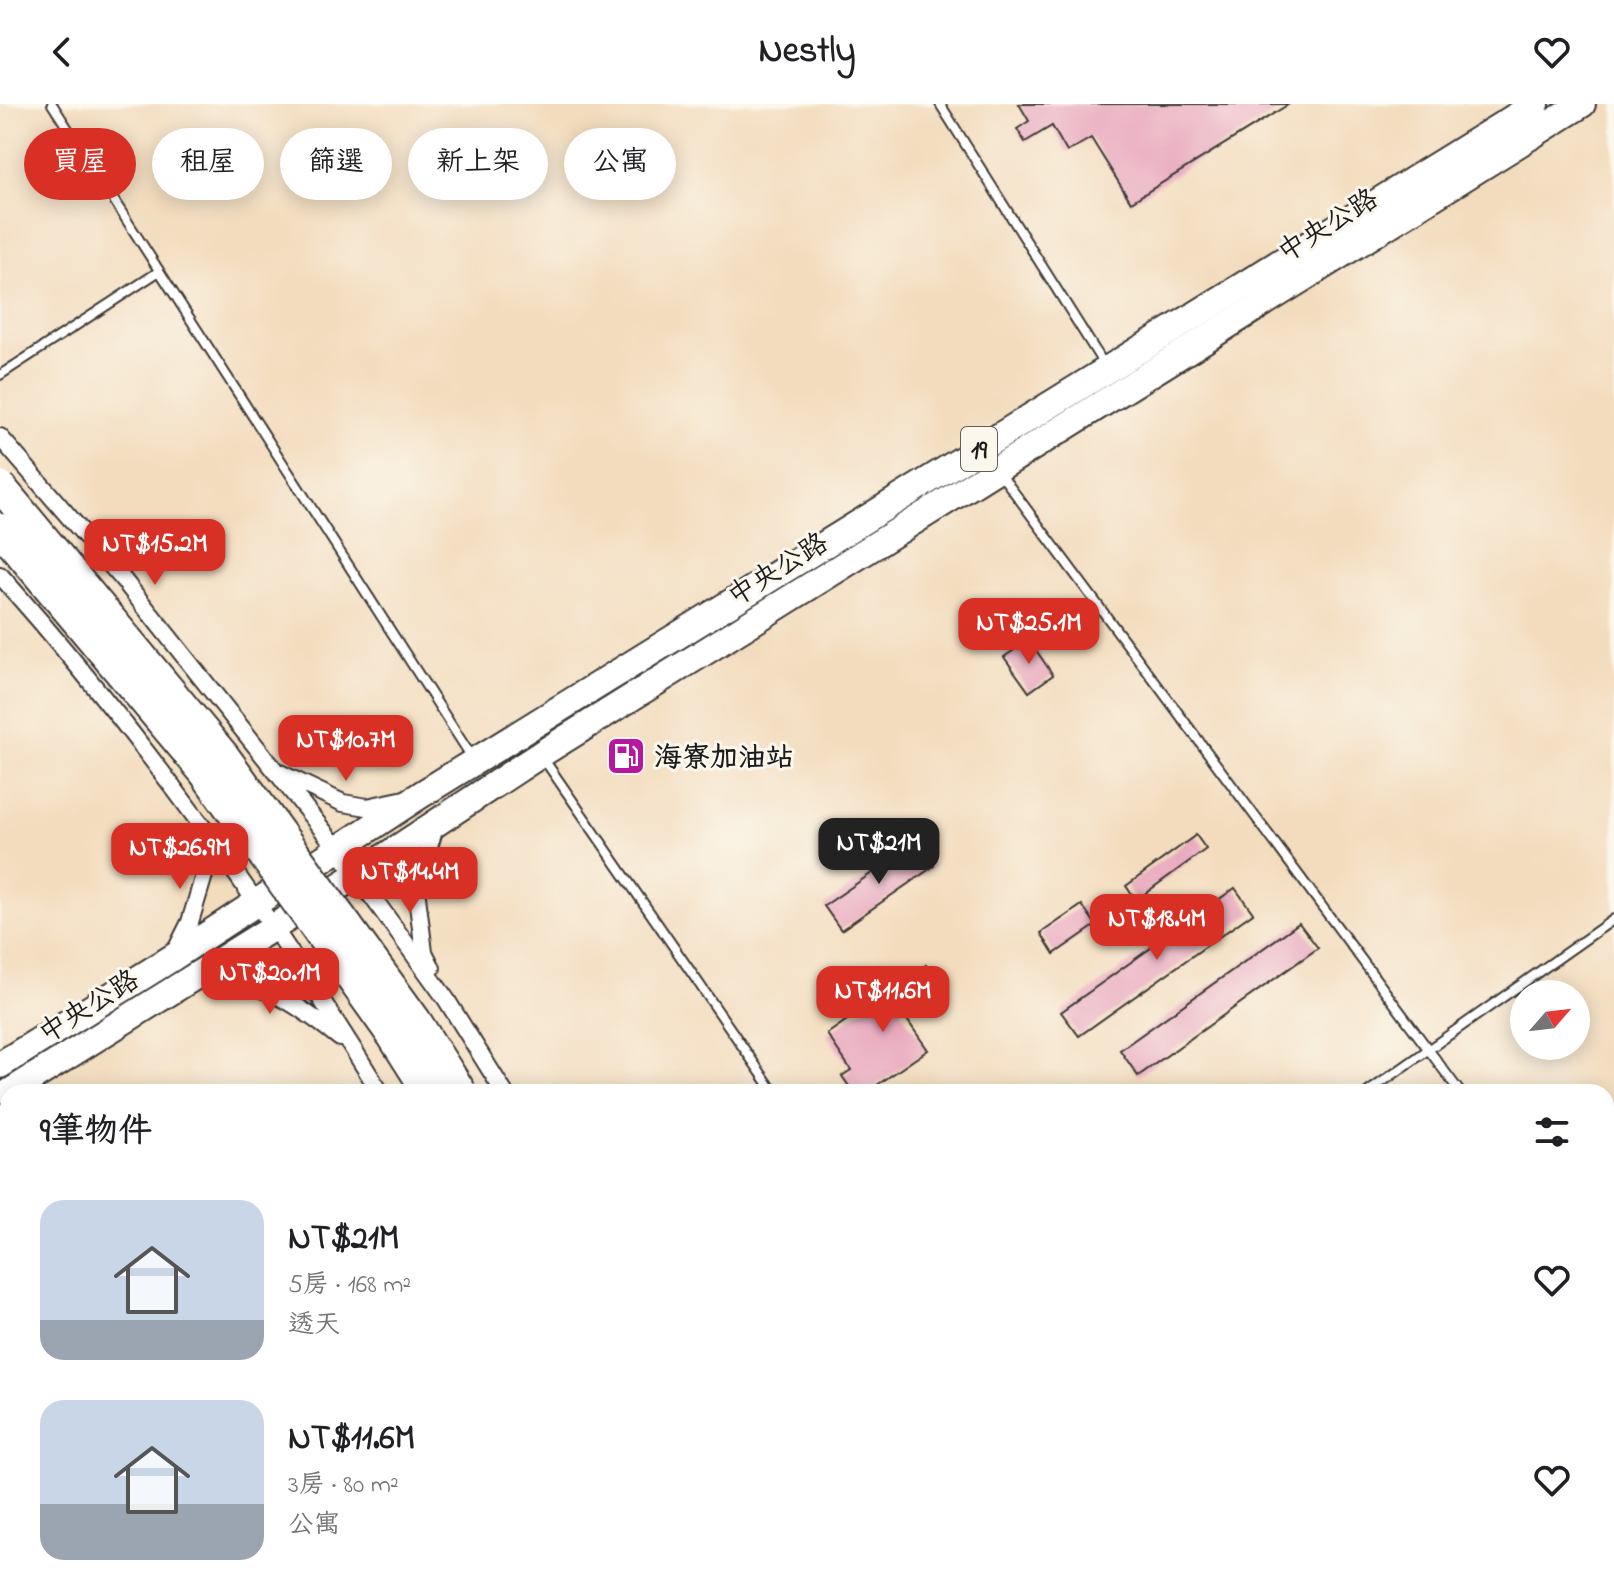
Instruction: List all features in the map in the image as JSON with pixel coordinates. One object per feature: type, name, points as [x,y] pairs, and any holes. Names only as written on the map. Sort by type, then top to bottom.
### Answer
[{"type":"highway","points":[[0,486],[224,756],[416,1021],[456,1084]]},
{"type":"highway","points":[[0,529],[204,772],[392,1035],[423,1084]]},
{"type":"main road","name":"中央公路","points":[[23,1084],[996,468],[1113,380],[1536,104]]},
{"type":"main road","name":"中央公路","points":[[0,1065],[172,958],[422,794],[1113,380],[1582,104]]},
{"type":"street","points":[[0,437],[121,577],[337,848],[446,999],[499,1084]]},
{"type":"street","points":[[0,575],[63,646],[202,826],[256,901],[375,1084]]},
{"type":"street","points":[[272,768],[301,785],[343,803],[367,807],[422,794]]},
{"type":"street","points":[[438,820],[416,889],[424,952],[446,999]]},
{"type":"street","points":[[172,958],[190,922],[205,872],[202,826]]},
{"type":"street","points":[[186,981],[235,982],[260,989],[300,1007],[354,1049]]},
{"type":"lane","points":[[52,104],[475,762]]},
{"type":"lane","points":[[940,104],[1113,380]]},
{"type":"lane","points":[[0,375],[158,272]]},
{"type":"lane","points":[[996,468],[1454,1084]]},
{"type":"lane","points":[[541,754],[768,1084]]},
{"type":"lane","points":[[1379,1084],[1614,919]]},
{"type":"building","points":[[1019,104],[1289,104],[1131,202],[1091,138],[1067,152],[1052,126],[1025,142],[1017,129],[1029,121]]},
{"type":"building","points":[[1029,640],[1053,675],[1029,692],[1004,657]]},
{"type":"building","points":[[1196,835],[1206,849],[1136,900],[1126,886]]},
{"type":"building","points":[[917,842],[934,866],[841,930],[824,906]]},
{"type":"building","points":[[1235,888],[1253,913],[1079,1036],[1061,1012]]},
{"type":"building","points":[[1082,905],[1096,925],[1054,954],[1041,933]]},
{"type":"building","points":[[1299,923],[1318,948],[1138,1076],[1120,1050]]},
{"type":"building","points":[[926,965],[940,986],[901,1011],[928,1050],[879,1084],[848,1084],[842,1076],[851,1070],[827,1034]]},
{"type":"place","name":"海寮加油站","points":[[626,756]]}]
